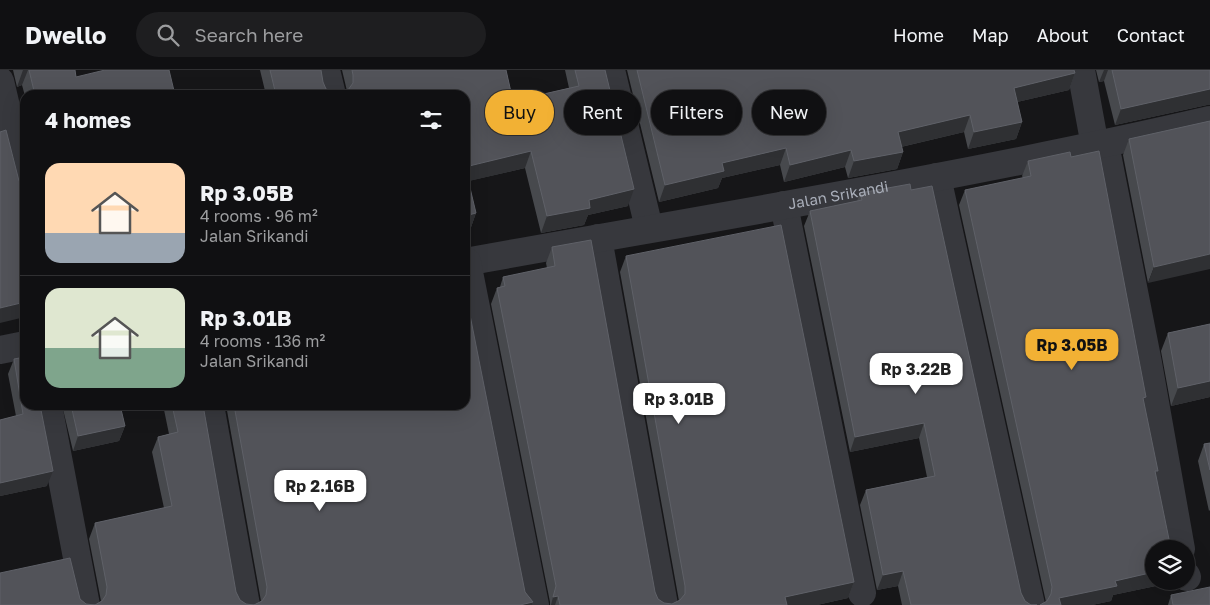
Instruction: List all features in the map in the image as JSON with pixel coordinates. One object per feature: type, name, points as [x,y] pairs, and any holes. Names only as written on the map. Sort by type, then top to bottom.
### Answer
[{"type":"street","points":[[326,70],[331,90]]},
{"type":"street","points":[[611,70],[649,228]]},
{"type":"street","points":[[1081,70],[1100,145],[1148,364],[1180,540]]},
{"type":"street","points":[[0,81],[20,166]]},
{"type":"street","name":"Jalan Srikandi","points":[[470,261],[936,177],[1100,145],[1210,120]]},
{"type":"street","points":[[936,177],[1031,605]]},
{"type":"street","points":[[784,204],[862,593]]},
{"type":"street","points":[[598,238],[664,605]]},
{"type":"street","points":[[470,282],[535,605]]},
{"type":"street","points":[[0,350],[20,346]]},
{"type":"street","points":[[49,410],[86,605]]},
{"type":"street","points":[[211,410],[246,605]]},
{"type":"building","points":[[29,70],[75,70],[76,77],[105,70],[169,70],[174,90],[34,90]]},
{"type":"building","points":[[270,70],[321,70],[323,82],[328,90],[275,90]]},
{"type":"building","points":[[352,70],[506,70],[511,90],[485,90],[485,135],[554,135],[554,92],[579,86],[575,70],[605,70],[610,90],[564,90],[564,135],[621,135],[634,189],[589,200],[590,208],[547,216],[531,151],[470,166],[470,90],[348,90],[353,83]]},
{"type":"building","points":[[637,70],[1074,70],[1075,73],[1014,88],[1022,122],[974,132],[970,115],[898,132],[903,152],[854,161],[851,150],[790,165],[786,148],[722,163],[724,171],[665,185],[653,135],[742,135],[742,90],[651,90],[651,128]]},
{"type":"building","points":[[1112,70],[1210,70],[1210,89],[1121,109]]},
{"type":"building","points":[[1210,121],[1210,254],[1154,267],[1129,139]]},
{"type":"building","points":[[6,130],[20,182],[20,303],[0,308],[0,132]]},
{"type":"building","points":[[1099,151],[1146,397],[1143,398],[1158,471],[1155,471],[1169,540],[1145,540],[1145,574],[1115,581],[1117,586],[1059,598],[1061,605],[1040,605],[1047,601],[1052,587],[965,190],[1031,176],[1028,161],[1070,152],[1071,157]]},
{"type":"building","points":[[910,184],[911,190],[932,186],[1021,593],[1025,601],[1031,605],[911,605],[903,571],[883,575],[866,490],[935,476],[924,423],[855,437],[810,211],[862,200],[860,193]]},
{"type":"building","points":[[470,188],[476,213],[470,215]]},
{"type":"building","points":[[781,225],[854,582],[785,597],[787,605],[560,605],[558,596],[553,597],[556,586],[497,288],[505,286],[503,277],[555,266],[552,247],[591,240],[655,592],[658,599],[664,603],[672,604],[680,600],[685,594],[685,586],[626,256]]},
{"type":"building","points":[[470,315],[525,592],[533,602],[520,605],[254,605],[262,601],[266,595],[267,587],[235,410],[470,410]]},
{"type":"building","points":[[1210,324],[1210,381],[1178,388],[1168,333]]},
{"type":"building","points":[[20,358],[20,396],[14,359]]},
{"type":"building","points":[[22,410],[41,410],[53,471],[0,483],[0,420],[23,414]]},
{"type":"building","points":[[72,410],[121,410],[125,426],[78,436]]},
{"type":"building","points":[[173,410],[204,410],[236,592],[240,600],[246,604],[254,605],[95,605],[102,601],[106,595],[107,587],[95,523],[172,506],[158,437],[178,432]]},
{"type":"building","points":[[1210,443],[1210,470],[1204,444]]},
{"type":"building","points":[[70,558],[80,599],[86,604],[95,605],[0,605],[0,573]]},
{"type":"building","points":[[1210,587],[1210,605],[1173,605],[1171,595]]}]
